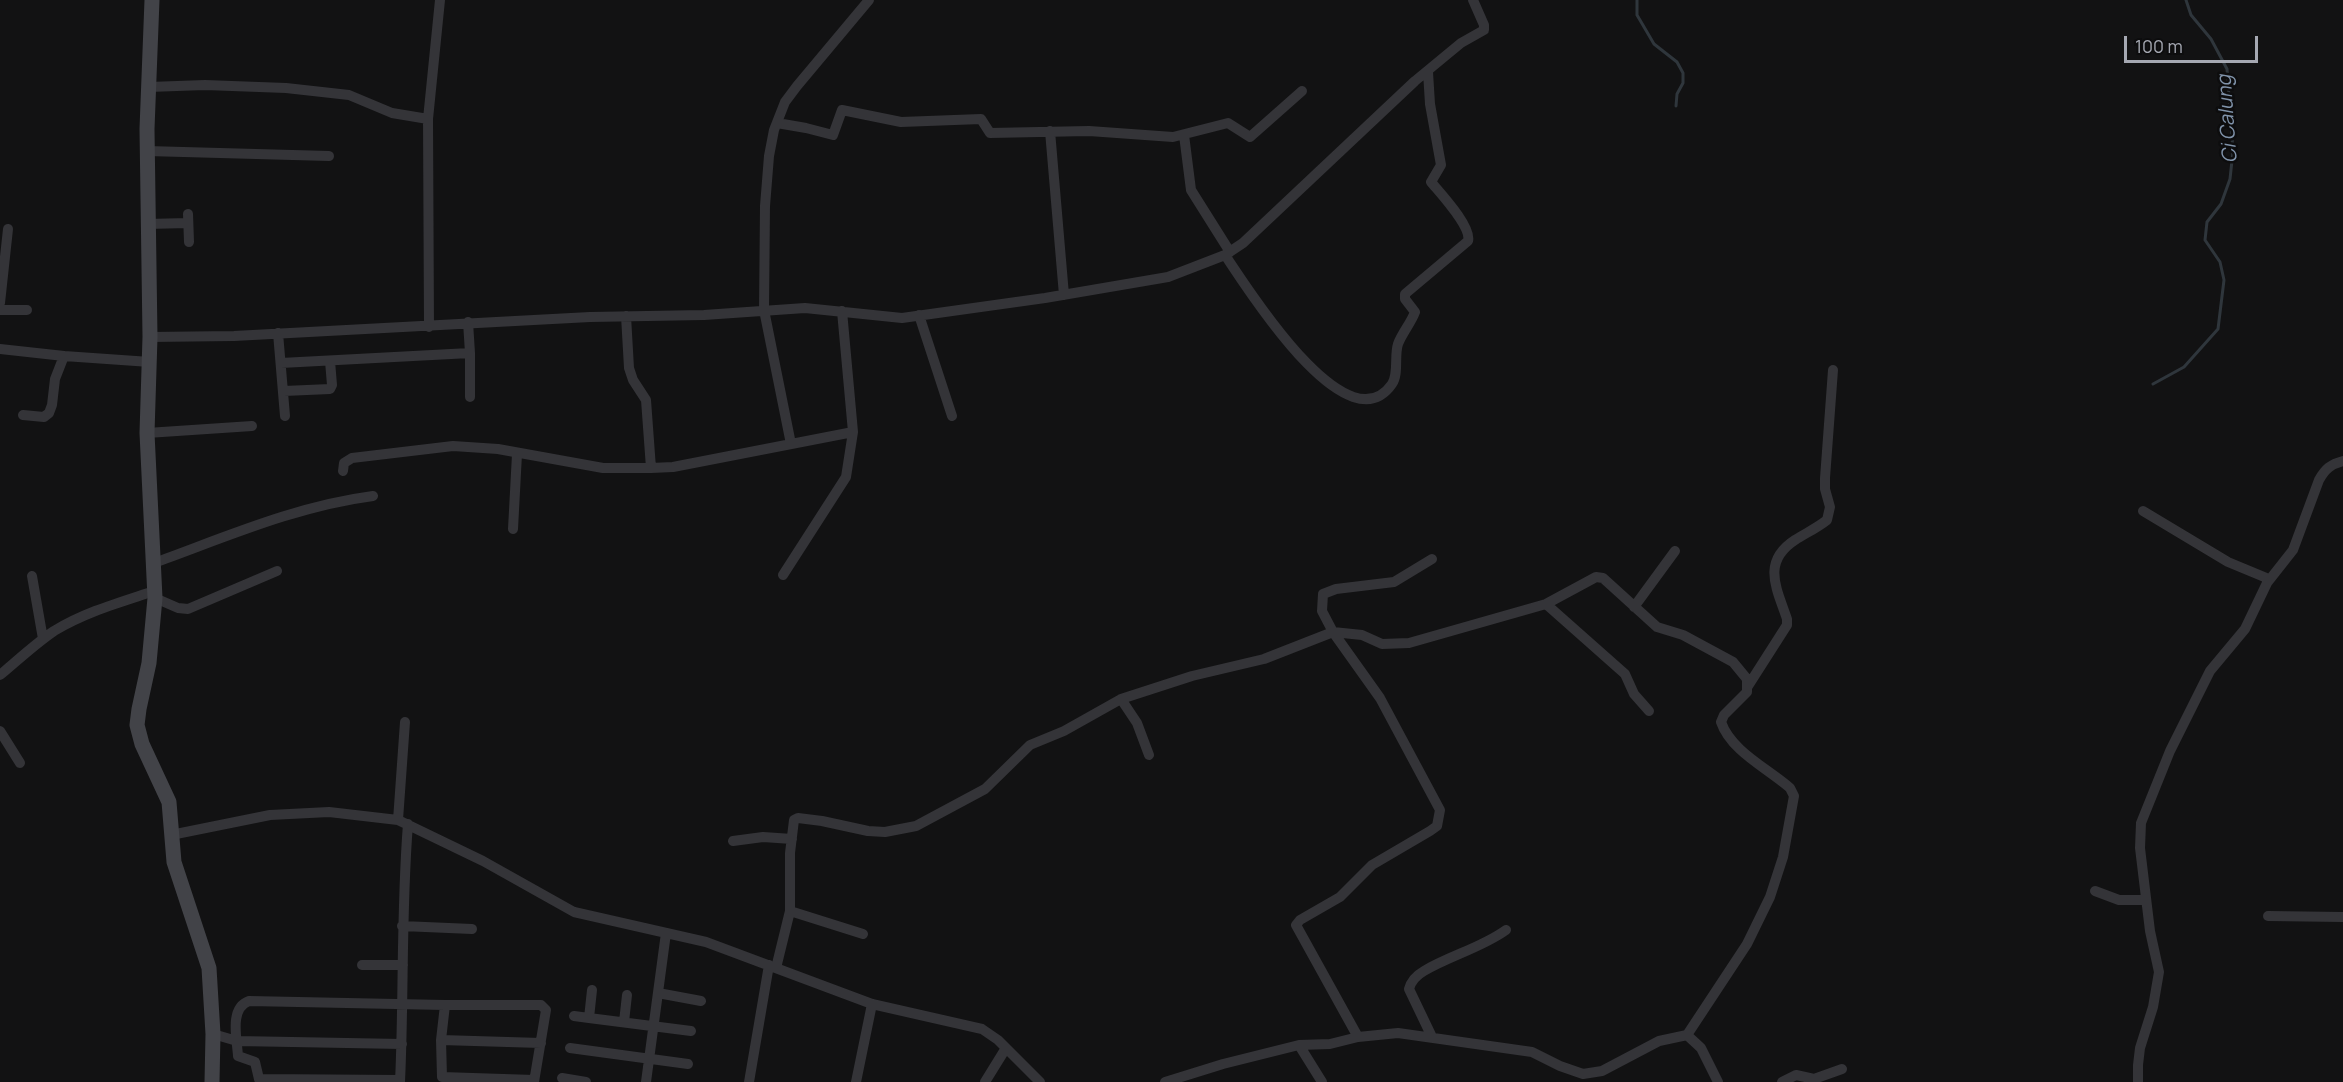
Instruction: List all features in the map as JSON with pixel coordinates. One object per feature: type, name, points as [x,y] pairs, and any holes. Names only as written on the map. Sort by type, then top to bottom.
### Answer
[{"type":"street","points":[[152,0],[147,152],[150,337],[147,433],[154,595],[149,663],[137,725],[142,744],[169,802],[176,867],[209,968],[213,1034],[212,1082]]},
{"type":"street","points":[[429,327],[428,119],[440,0]]},
{"type":"street","points":[[791,444],[764,310],[765,206],[769,156],[785,102],[869,0]]},
{"type":"street","points":[[150,337],[234,336],[429,327],[468,322],[704,315],[805,308],[894,318],[1064,295],[1168,277],[1227,254],[1273,217],[1415,81],[1461,43],[1484,30],[1473,0]]},
{"type":"street","points":[[1184,135],[1191,190],[1227,254],[1264,311],[1290,346],[1320,378],[1363,399],[1374,398],[1389,387],[1394,380],[1398,345],[1415,312],[1405,299],[1405,294],[1468,241],[1469,237],[1466,227],[1431,182],[1441,165],[1430,104],[1428,72]]},
{"type":"street","points":[[149,87],[205,85],[286,88],[349,95],[392,113],[428,119]]},
{"type":"street","points":[[777,123],[833,135],[842,110],[901,122],[981,120],[990,132],[1089,131],[1173,137],[1228,123],[1250,137],[1302,91]]},
{"type":"street","points":[[1050,131],[1064,295]]},
{"type":"street","points":[[147,152],[329,156]]},
{"type":"street","points":[[147,224],[188,219],[189,242]]},
{"type":"street","points":[[0,303],[3,243],[8,229]]},
{"type":"street","points":[[0,310],[27,310]]},
{"type":"street","points":[[783,575],[846,477],[853,432],[842,311]]},
{"type":"street","points":[[920,315],[952,416]]},
{"type":"street","points":[[626,316],[629,368],[633,380],[646,400],[651,468]]},
{"type":"street","points":[[468,322],[470,397]]},
{"type":"street","points":[[278,333],[285,416]]},
{"type":"street","points":[[0,349],[150,362]]},
{"type":"street","points":[[281,363],[470,353]]},
{"type":"street","points":[[23,415],[44,417],[49,413],[55,379],[64,356]]},
{"type":"street","points":[[284,391],[330,388],[332,385],[330,361]]},
{"type":"street","points":[[1165,1082],[1223,1064],[1299,1045],[1330,1044],[1358,1037],[1398,1033],[1532,1052],[1583,1078],[1602,1071],[1659,1041],[1687,1035],[1747,944],[1770,897],[1783,857],[1795,801],[1790,788],[1731,741],[1721,722],[1724,715],[1747,692],[1748,686],[1787,625],[1774,580],[1775,566],[1780,555],[1794,541],[1827,520],[1830,514],[1825,478],[1833,370]]},
{"type":"street","points":[[147,433],[252,426]]},
{"type":"street","points":[[343,471],[344,462],[352,458],[453,446],[498,449],[603,468],[674,467],[853,432]]},
{"type":"street","points":[[513,529],[517,454]]},
{"type":"street","points":[[2138,1082],[2140,1048],[2153,1007],[2159,972],[2150,931],[2139,833],[2145,812],[2170,751],[2210,671],[2245,629],[2270,579],[2293,550],[2324,470],[2343,461]]},
{"type":"street","points":[[154,562],[300,510],[373,496]]},
{"type":"street","points":[[2143,511],[2228,562],[2270,579]]},
{"type":"street","points":[[1634,607],[1674,551]]},
{"type":"street","points":[[1358,1037],[1296,925],[1300,920],[1340,897],[1372,865],[1437,826],[1440,810],[1369,681],[1333,632],[1322,611],[1323,594],[1336,589],[1394,582],[1432,559]]},
{"type":"street","points":[[0,675],[43,639],[82,616],[154,595],[178,608],[188,609],[277,571]]},
{"type":"street","points":[[32,576],[43,639]]},
{"type":"street","points":[[749,1082],[772,967],[790,910],[792,824],[798,818],[822,820],[868,831],[902,830],[927,822],[985,789],[1030,745],[1064,731],[1122,699],[1192,676],[1263,659],[1333,632],[1362,635],[1382,644],[1398,644],[1546,604],[1596,577],[1603,578],[1657,627],[1683,635],[1733,662],[1743,672],[1748,686]]},
{"type":"street","points":[[1546,604],[1625,674],[1634,694],[1649,711]]},
{"type":"street","points":[[1122,699],[1137,723],[1149,755]]},
{"type":"street","points":[[405,722],[403,1005],[400,1081],[259,1080],[255,1062],[238,1056],[236,1016],[243,1003],[249,1001],[403,1005],[445,1005],[541,1005],[546,1010],[534,1081],[442,1077],[441,1040],[445,1005]]},
{"type":"street","points":[[0,731],[20,763]]},
{"type":"street","points":[[171,835],[270,815],[329,812],[403,822],[444,844],[483,861],[574,912],[725,948],[875,1005],[969,1025],[990,1034],[1040,1082]]},
{"type":"street","points":[[734,841],[763,837],[792,839]]},
{"type":"street","points":[[2096,891],[2119,900],[2146,900]]},
{"type":"street","points":[[790,910],[863,934]]},
{"type":"street","points":[[2268,916],[2343,917]]},
{"type":"street","points":[[402,926],[472,929]]},
{"type":"street","points":[[1431,1037],[1409,989],[1410,984],[1424,971],[1492,940],[1506,930]]},
{"type":"street","points":[[646,1082],[666,933]]},
{"type":"street","points":[[362,965],[403,965]]},
{"type":"street","points":[[589,1018],[592,990]]},
{"type":"street","points":[[658,993],[701,1001]]},
{"type":"street","points":[[624,1022],[627,995]]},
{"type":"street","points":[[856,1082],[875,1005]]},
{"type":"street","points":[[863,1082],[875,1005]]},
{"type":"street","points":[[574,1016],[691,1031]]},
{"type":"street","points":[[213,1034],[237,1041],[402,1044]]},
{"type":"street","points":[[1687,1035],[1701,1048],[1718,1082]]},
{"type":"street","points":[[441,1040],[541,1043]]},
{"type":"street","points":[[1299,1045],[1322,1082]]},
{"type":"street","points":[[570,1048],[688,1064]]},
{"type":"street","points":[[985,1082],[1006,1048]]},
{"type":"street","points":[[1782,1082],[1796,1075],[1814,1079],[1842,1069]]},
{"type":"street","points":[[562,1078],[586,1082]]},
{"type":"waterway","points":[[1637,0],[1637,15],[1654,44],[1677,62],[1683,73],[1683,83],[1677,94],[1676,106]]},
{"type":"waterway","name":"Ci Calung","points":[[2153,384],[2184,367],[2218,329],[2224,280],[2220,262],[2205,240],[2207,222],[2221,204],[2230,179],[2233,151],[2227,69],[2211,39],[2191,15],[2186,0]]}]
